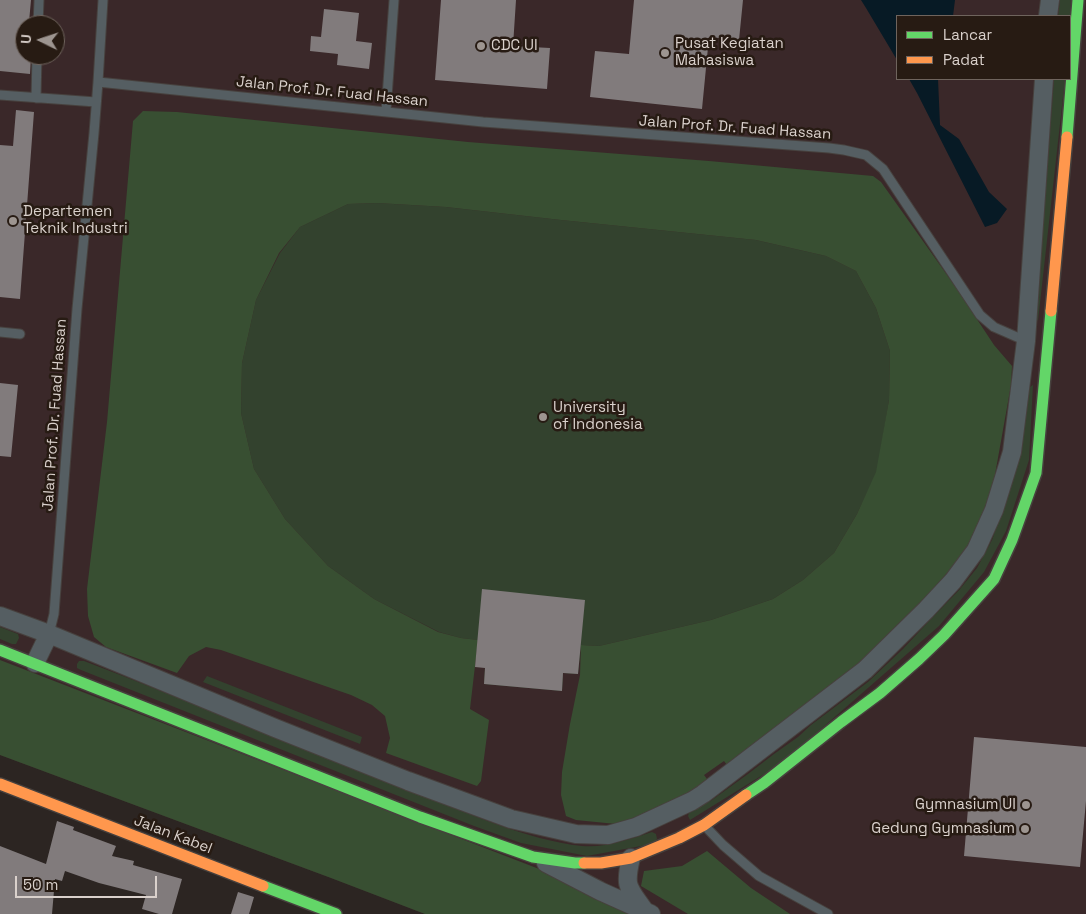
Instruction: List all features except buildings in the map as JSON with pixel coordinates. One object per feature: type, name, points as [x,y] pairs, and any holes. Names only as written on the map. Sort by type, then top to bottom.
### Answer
[{"type":"street","points":[[1048,15],[1050,0]]},
{"type":"street","points":[[533,857],[574,864],[601,863],[631,858],[679,838],[704,825],[764,784],[880,693],[944,635],[994,579],[1012,540],[1036,473],[1067,140],[1080,31],[1078,0]]},
{"type":"street","points":[[0,616],[49,634],[408,781],[511,819],[576,834],[608,835],[636,827],[692,801],[865,670],[932,603],[976,550],[994,510],[1012,452],[1026,341],[1044,80]]},
{"type":"street","points":[[1039,153],[1055,154],[1056,139],[1067,140]]},
{"type":"street","points":[[35,663],[49,634]]},
{"type":"street","points":[[0,650],[411,813],[533,857],[600,891],[648,912]]},
{"type":"street","points":[[703,794],[712,808],[758,775],[764,784]]},
{"type":"street","name":"Jalan Kabel","points":[[0,784],[312,909],[336,914]]},
{"type":"street","points":[[631,858],[627,883],[631,892],[648,912]]},
{"type":"lane","points":[[38,15],[39,0]]},
{"type":"lane","points":[[98,82],[103,0]]},
{"type":"lane","points":[[386,111],[394,0]]},
{"type":"lane","points":[[36,98],[37,65]]},
{"type":"lane","name":"Jalan Prof. Dr. Fuad Hassan","points":[[49,634],[54,614],[77,309],[98,82],[483,122],[806,146],[866,154],[883,169],[980,315],[994,327],[1026,341]]},
{"type":"lane","points":[[0,95],[96,102]]},
{"type":"lane","points":[[0,332],[20,334]]},
{"type":"lane","points":[[704,825],[723,845],[759,876],[828,914]]},
{"type":"shaded area","name":"University of Indonesia","points":[[0,0],[1086,0],[1086,914],[425,914],[0,755]]},
{"type":"green space","points":[[1060,0],[1071,0],[1070,15],[1058,15]]},
{"type":"green space","points":[[1054,80],[1065,80],[1038,321],[1036,317]]},
{"type":"green space","points":[[143,111],[177,112],[468,142],[873,176],[881,182],[994,345],[1012,366],[1011,385],[991,497],[978,530],[959,559],[910,616],[849,676],[730,769],[724,761],[704,775],[710,783],[653,814],[616,824],[576,820],[566,816],[561,795],[562,772],[580,675],[581,645],[599,646],[711,620],[773,599],[803,580],[834,553],[857,514],[876,472],[889,400],[890,351],[876,308],[856,271],[826,256],[756,240],[446,207],[377,203],[348,204],[300,227],[279,253],[256,300],[242,363],[241,413],[254,469],[285,519],[328,566],[374,599],[438,632],[478,640],[470,709],[489,720],[481,781],[477,786],[386,753],[390,738],[385,716],[372,705],[351,695],[221,650],[206,647],[189,656],[177,673],[106,647],[94,637],[88,616],[87,589],[107,422],[133,121]]},
{"type":"green space","points":[[377,203],[446,207],[756,240],[826,256],[856,271],[876,308],[890,351],[889,400],[877,472],[857,514],[834,553],[803,580],[773,599],[711,620],[599,646],[581,645],[578,674],[563,673],[562,691],[484,684],[485,668],[477,640],[439,632],[374,599],[328,566],[285,519],[254,469],[241,413],[242,363],[256,300],[280,253],[300,227],[348,204]]},
{"type":"green space","points":[[1033,385],[1029,460],[1006,531],[984,572],[939,626],[782,763],[690,820],[689,813],[712,800],[748,774],[868,682],[903,649],[960,589],[977,568],[992,540],[1017,467],[1028,391]]},
{"type":"green space","points":[[0,627],[18,634],[19,638],[16,644],[0,639]]},
{"type":"green space","points":[[0,660],[583,886],[634,914],[425,914],[0,755]]},
{"type":"green space","points":[[79,661],[84,661],[126,677],[333,761],[519,832],[561,843],[582,846],[609,844],[652,832],[656,834],[657,839],[652,844],[587,856],[521,843],[81,670],[77,668]]},
{"type":"green space","points":[[207,676],[362,737],[360,744],[203,682]]},
{"type":"green space","points":[[707,851],[751,888],[790,914],[688,914],[641,886],[644,871],[682,866]]},
{"type":"water","points":[[861,0],[955,0],[953,15],[896,15],[896,58]]},
{"type":"water","points":[[910,80],[938,80],[940,125],[959,139],[989,192],[1007,209],[997,223],[985,227]]},
{"type":"traffic: fast","points":[[1067,137],[1078,0]]},
{"type":"traffic: fast","points":[[746,795],[880,693],[944,635],[994,579],[1012,540],[1036,473],[1051,311]]},
{"type":"traffic: fast","points":[[0,650],[420,817],[533,857],[584,863]]},
{"type":"traffic: fast","points":[[263,886],[336,914]]},
{"type":"traffic: slow","points":[[1051,311],[1067,137]]},
{"type":"traffic: slow","points":[[0,784],[263,886]]},
{"type":"traffic: slow","points":[[584,863],[601,863],[631,858],[679,838],[704,825],[746,795]]},
{"type":"place","name":"CDC UI","points":[[481,46]]},
{"type":"place","name":"Pusat Kegiatan Mahasiswa","points":[[665,53]]},
{"type":"place","name":"Departemen Teknik Industri","points":[[13,221]]},
{"type":"place","name":"University of Indonesia","points":[[543,417]]},
{"type":"place","name":"Gymnasium UI","points":[[1026,805]]},
{"type":"place","name":"Gedung Gymnasium","points":[[1025,829]]}]
